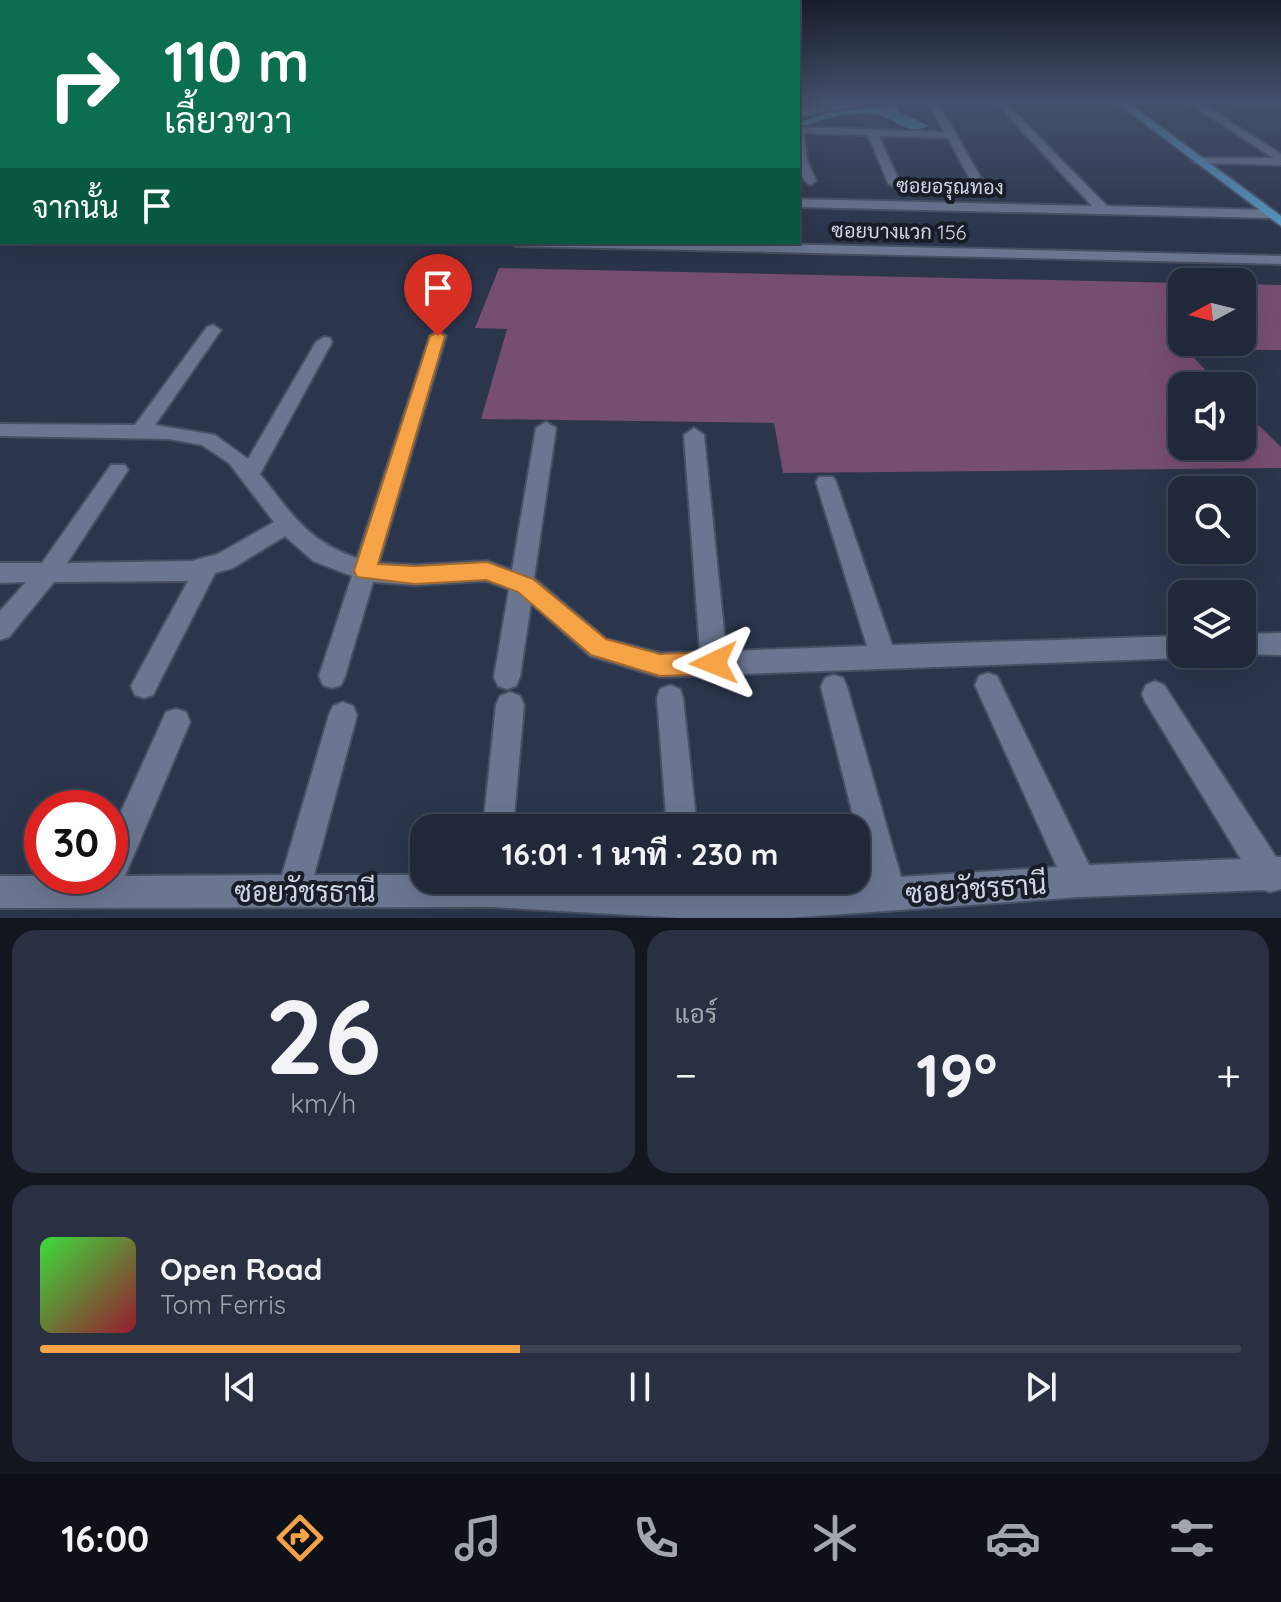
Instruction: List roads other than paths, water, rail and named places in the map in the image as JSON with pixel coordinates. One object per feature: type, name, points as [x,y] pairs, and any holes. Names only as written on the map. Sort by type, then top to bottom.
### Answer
[{"type":"main road","points":[[1178,145],[1281,222]]},
{"type":"street","points":[[878,145],[894,183]]},
{"type":"street","points":[[956,145],[976,180]]},
{"type":"street","points":[[1041,145],[1102,209]]},
{"type":"street","points":[[1258,145],[1281,160]]},
{"type":"street","points":[[800,160],[810,181]]},
{"type":"street","points":[[1199,161],[1281,160]]},
{"type":"street","name":"ซอยอรุณทอง","points":[[800,203],[1269,214]]},
{"type":"street","name":"ซอยบางแวก 156","points":[[601,244],[1281,260]]},
{"type":"street","points":[[140,432],[213,330]]},
{"type":"street","points":[[332,676],[438,336]]},
{"type":"street","points":[[249,475],[324,342]]},
{"type":"street","points":[[499,814],[508,691],[546,428]]},
{"type":"street","points":[[0,430],[169,432],[208,440],[236,458],[288,524],[321,555],[365,571],[415,575],[487,571],[522,584],[599,648],[660,665],[1168,647]]},
{"type":"street","points":[[694,435],[714,663]]},
{"type":"street","points":[[0,629],[48,573],[118,470]]},
{"type":"street","points":[[826,482],[883,657]]},
{"type":"street","points":[[0,573],[192,571],[225,561],[288,524]]},
{"type":"street","points":[[144,686],[207,567]]},
{"type":"street","points":[[1256,645],[1281,644]]},
{"type":"street","points":[[988,685],[1080,881]]},
{"type":"street","points":[[834,687],[889,894]]},
{"type":"street","points":[[1155,694],[1276,875]]},
{"type":"street","points":[[670,698],[681,814]]},
{"type":"street","points":[[294,891],[343,715]]},
{"type":"street","points":[[128,830],[176,722]]},
{"type":"street","name":"ซอยวัชรธานี","points":[[714,894],[783,902],[1080,881],[1276,875]]},
{"type":"street","name":"ซอยวัชรธานี","points":[[128,881],[294,891],[410,888]]},
{"type":"street","name":"ซอยวัชรธานี","points":[[0,892],[24,889]]}]
